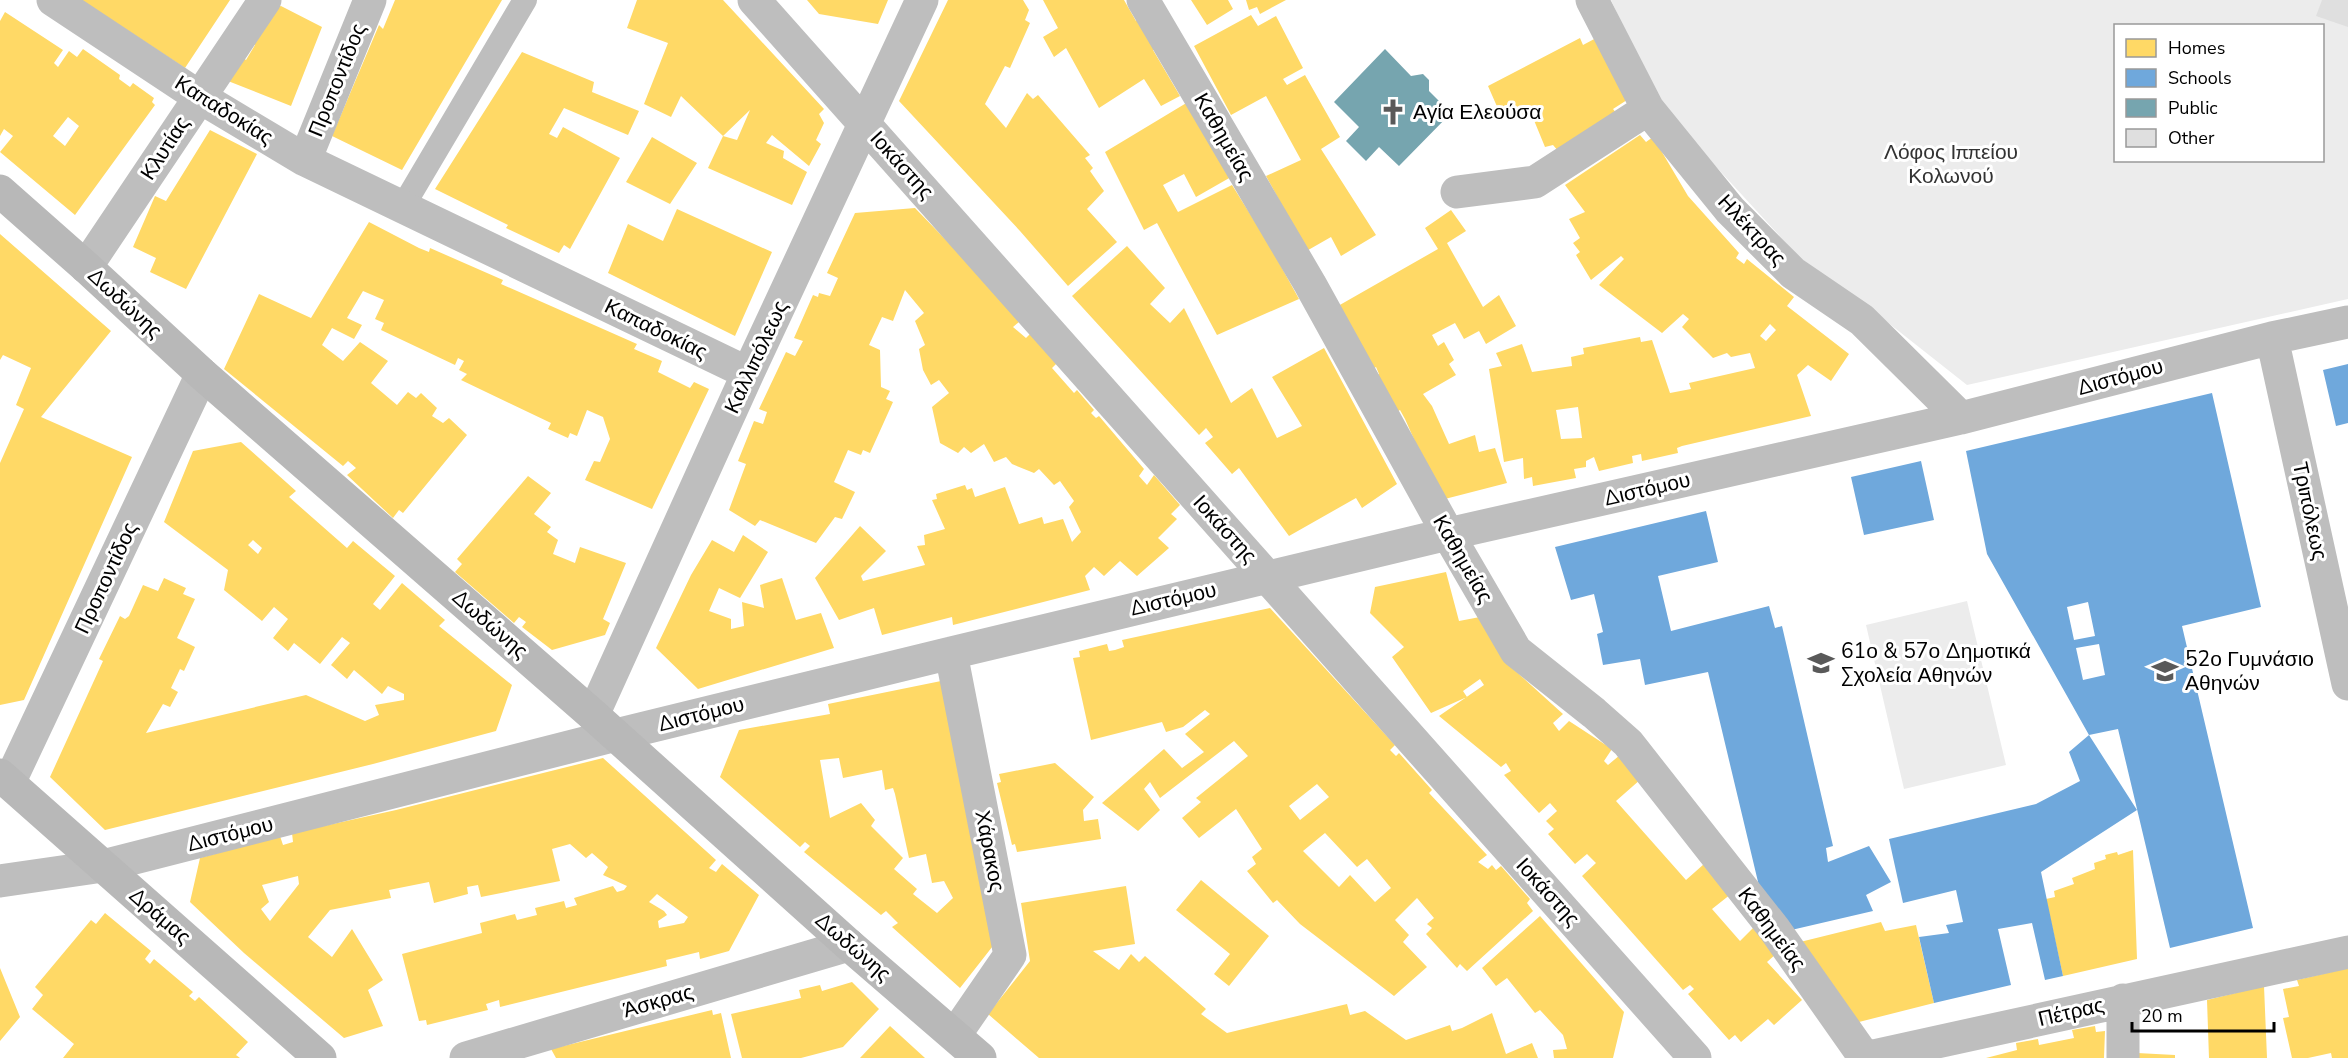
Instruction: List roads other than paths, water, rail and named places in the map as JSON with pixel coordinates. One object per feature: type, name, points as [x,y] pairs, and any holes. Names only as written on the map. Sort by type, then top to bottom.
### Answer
[{"type":"street","name":"Καπαδοκίας","points":[[53,0],[198,96],[305,160],[748,373]]},
{"type":"street","name":"Κλυτίας","points":[[86,267],[198,96],[265,0]]},
{"type":"street","name":"Προποντίδος","points":[[305,160],[370,0]]},
{"type":"street","name":"Ιοκάστης","points":[[754,0],[1695,1058]]},
{"type":"street","name":"Καλλιπόλεως","points":[[604,725],[748,373],[922,0]]},
{"type":"street","name":"Καθημείας","points":[[1143,0],[1310,284],[1448,534],[1516,651],[1628,743],[1775,930],[1865,1058]]},
{"type":"street","name":"Ηλέκτρας","points":[[1592,0],[1648,110],[1730,210],[1793,273],[1862,320],[1961,418]]},
{"type":"street","points":[[1456,192],[1535,182],[1648,110]]},
{"type":"street","name":"Δωδώνης","points":[[0,191],[202,374],[604,725],[849,945],[980,1058]]},
{"type":"street","name":"Διστόμου","points":[[0,881],[103,866],[604,725],[951,652],[1448,534],[1961,418],[2272,338],[2348,322]]},
{"type":"street","name":"Τριπόλεως","points":[[2272,338],[2348,684]]},
{"type":"street","name":"Προποντίδος","points":[[4,779],[202,374]]},
{"type":"street","name":"Χάρακος","points":[[951,652],[1010,955],[955,1035]]},
{"type":"street","name":"Δράμας","points":[[4,779],[320,1058]]},
{"type":"street","name":"Άσκρας","points":[[466,1058],[849,945]]},
{"type":"street","name":"Πέτρας","points":[[1865,1058],[2348,952]]},
{"type":"street","points":[[2123,1000],[2123,1058]]},
{"type":"lane","points":[[402,208],[525,0]]},
{"type":"place","name":"Αγία Ελεούσα","points":[[1393,112]]},
{"type":"place","name":"61ο & 57ο Δημοτικά Σχολεία Αθηνών","points":[[1821,663]]},
{"type":"place","name":"52ο Γυμνάσιο Αθηνών","points":[[2165,671]]},
{"type":"park label","name":"Λόφος Ιππείου Κολωνού","points":[[1951,164]]}]
